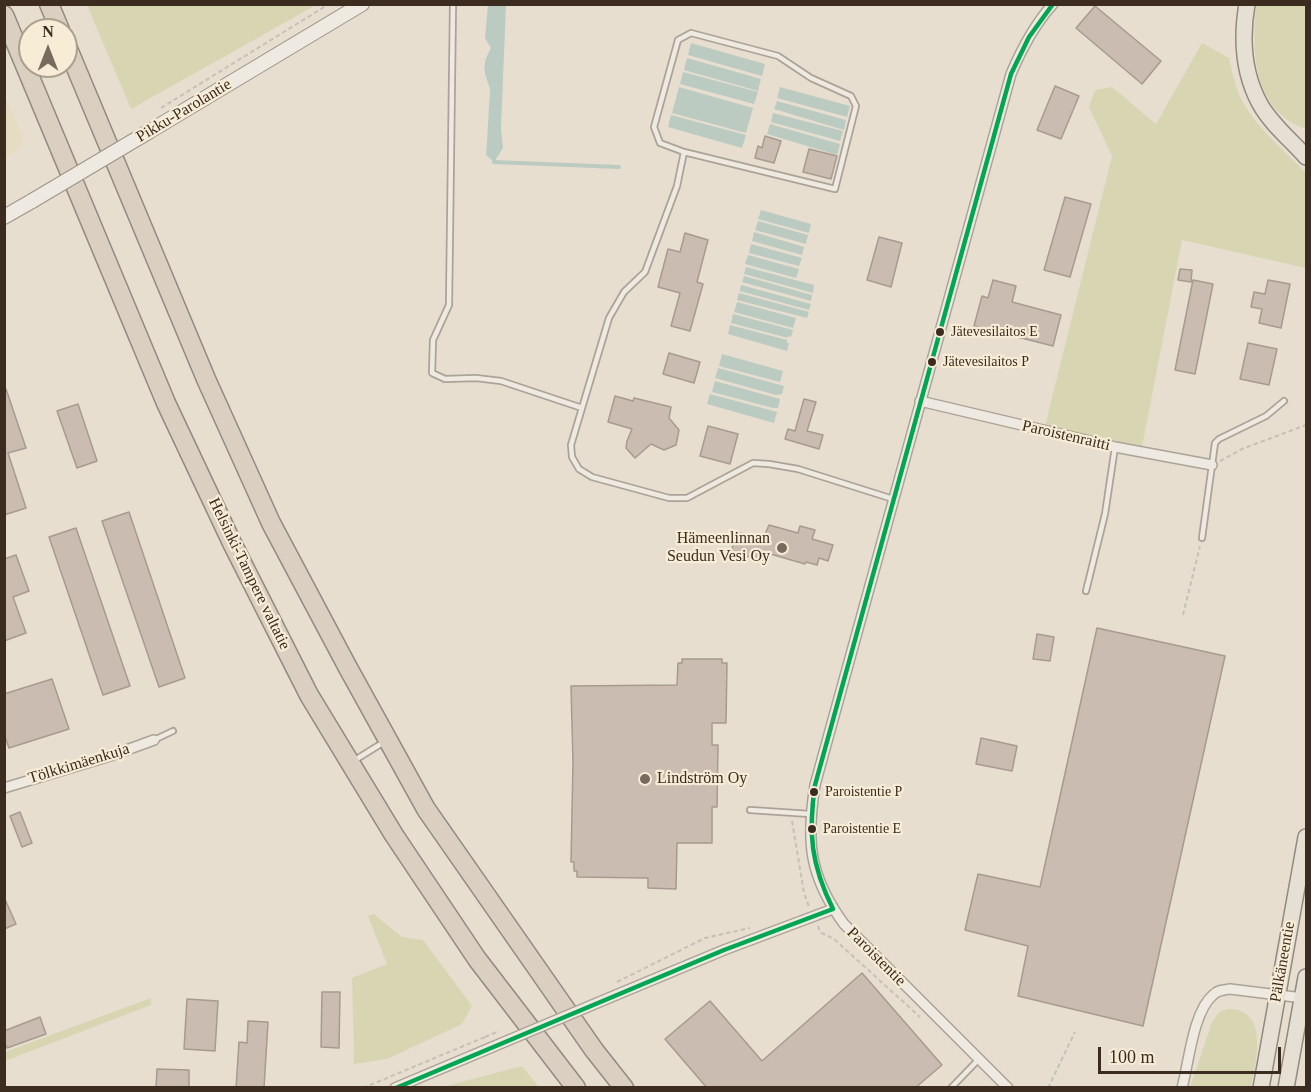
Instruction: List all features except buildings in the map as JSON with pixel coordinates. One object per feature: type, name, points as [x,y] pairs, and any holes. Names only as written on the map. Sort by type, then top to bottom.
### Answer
[{"type":"highway","points":[[49,4],[55,18]]},
{"type":"highway","name":"Helsinki-Tampere valtatie","points":[[4,15],[166,403],[232,543],[309,695],[394,835],[477,959],[576,1088]]},
{"type":"highway","points":[[78,73],[206,379],[271,523],[426,809],[594,1050],[624,1088]]},
{"type":"main road","name":"Pikku-Parolantie","points":[[4,217],[362,4]]},
{"type":"main road","points":[[1247,4],[1244,23],[1244,57],[1249,75],[1261,105],[1306,157]]},
{"type":"main road","points":[[1285,134],[1306,141]]},
{"type":"main road","name":"Pälkäneentie","points":[[1261,1088],[1306,837]]},
{"type":"main road","name":"Pälkäneentie","points":[[1286,1088],[1306,977]]},
{"type":"street","name":"Paroistentie","points":[[1008,1088],[862,944],[833,909],[816,873],[809,834],[814,785],[1011,74],[1022,47],[1053,4]]},
{"type":"street","name":"Paroistenraitti","points":[[920,401],[1115,447],[1212,465]]},
{"type":"street","name":"Tölkkimäenkuja","points":[[4,788],[110,756],[154,740]]},
{"type":"street","points":[[395,1088],[724,950],[833,909]]},
{"type":"street","points":[[1182,1088],[1199,1018],[1204,1006],[1219,990],[1230,989],[1303,998]]},
{"type":"lane","points":[[453,4],[449,305],[434,340],[432,373],[445,379],[476,378],[501,381],[582,408]]},
{"type":"lane","points":[[691,33],[778,56],[811,78],[851,96],[856,106],[835,189],[684,152],[660,143],[654,127],[678,40],[691,33]]},
{"type":"lane","points":[[684,152],[677,186],[645,272],[624,292],[609,318],[572,445],[572,457],[579,469],[592,477],[669,498],[687,498],[753,463],[769,464],[798,469],[893,499]]},
{"type":"lane","points":[[1202,538],[1215,443],[1266,416],[1284,401]]},
{"type":"lane","points":[[1086,591],[1105,514],[1115,447]]},
{"type":"lane","points":[[154,740],[173,731]]},
{"type":"lane","points":[[350,763],[388,740]]},
{"type":"lane","points":[[750,810],[810,814]]},
{"type":"lane","points":[[951,1088],[979,1059]]},
{"type":"path","points":[[153,113],[329,4]]},
{"type":"path","points":[[1212,465],[1242,449],[1306,425]]},
{"type":"path","points":[[1183,615],[1202,538]]},
{"type":"path","points":[[612,985],[705,938],[752,928]]},
{"type":"path","points":[[1048,1088],[1075,1032]]},
{"type":"path","points":[[363,1088],[485,1037]]},
{"type":"shaded area","points":[[87,5],[316,5],[131,109]]},
{"type":"shaded area","points":[[488,5],[506,5],[501,128],[503,148],[494,162],[486,155],[490,88],[484,67],[491,48],[485,38]]},
{"type":"shaded area","points":[[1256,5],[1306,5],[1306,129],[1288,120],[1265,94],[1256,60]]},
{"type":"shaded area","points":[[691,43],[765,64],[762,76],[688,55]]},
{"type":"shaded area","points":[[1202,43],[1229,58],[1237,89],[1247,109],[1262,129],[1306,173],[1306,268],[1182,240],[1142,447],[1045,426],[1112,156],[1089,107],[1095,90],[1112,87],[1156,124]]},
{"type":"shaded area","points":[[687,58],[761,79],[758,91],[684,70]]},
{"type":"shaded area","points":[[683,72],[758,92],[754,104],[680,84]]},
{"type":"shaded area","points":[[679,87],[753,108],[746,133],[672,113]]},
{"type":"shaded area","points":[[780,87],[850,106],[847,117],[777,98]]},
{"type":"shaded area","points":[[5,96],[22,135],[23,144],[5,158]]},
{"type":"shaded area","points":[[777,101],[846,120],[844,130],[774,109]]},
{"type":"shaded area","points":[[773,113],[843,131],[840,141],[771,122]]},
{"type":"shaded area","points":[[671,115],[746,135],[742,148],[668,127]]},
{"type":"shaded area","points":[[770,124],[840,144],[837,155],[767,134]]},
{"type":"shaded area","points":[[761,210],[811,224],[809,233],[758,219]]},
{"type":"shaded area","points":[[758,221],[808,235],[806,244],[755,230]]},
{"type":"shaded area","points":[[754,232],[804,247],[802,255],[752,241]]},
{"type":"shaded area","points":[[751,244],[802,258],[799,266],[749,253]]},
{"type":"shaded area","points":[[748,255],[799,269],[796,278],[745,264]]},
{"type":"shaded area","points":[[746,267],[814,285],[813,293],[744,274]]},
{"type":"shaded area","points":[[744,276],[812,295],[811,301],[742,282]]},
{"type":"shaded area","points":[[741,285],[811,304],[809,310],[740,291]]},
{"type":"shaded area","points":[[739,293],[809,312],[807,318],[737,300]]},
{"type":"shaded area","points":[[737,302],[796,318],[793,328],[734,312]]},
{"type":"shaded area","points":[[733,314],[793,330],[791,337],[731,323]]},
{"type":"shaded area","points":[[730,325],[787,340],[789,343],[787,351],[728,334]]},
{"type":"shaded area","points":[[722,354],[783,371],[780,382],[719,366]]},
{"type":"shaded area","points":[[718,368],[784,386],[782,394],[776,395],[715,378]]},
{"type":"shaded area","points":[[715,381],[780,399],[778,408],[712,392]]},
{"type":"shaded area","points":[[710,394],[777,412],[774,423],[707,404]]},
{"type":"shaded area","points":[[374,914],[402,937],[423,940],[472,1006],[462,1024],[387,1059],[354,1064],[352,978],[387,964],[368,916]]},
{"type":"shaded area","points":[[151,998],[151,1005],[5,1061],[5,1052]]},
{"type":"shaded area","points":[[1228,1009],[1241,1011],[1250,1018],[1255,1027],[1257,1051],[1251,1087],[1190,1087],[1212,1022],[1219,1012]]},
{"type":"shaded area","points":[[522,1066],[539,1087],[443,1087]]},
{"type":"waterway","points":[[494,160],[494,162],[619,167]]},
{"type":"transit line","points":[[833,909],[820,878],[813,848],[812,818],[815,785],[1011,74],[1029,37],[1053,4]]},
{"type":"transit line","points":[[396,1088],[724,950],[833,909]]},
{"type":"place","name":"Jätevesilaitos E","points":[[940,332]]},
{"type":"place","name":"Jätevesilaitos P","points":[[932,362]]},
{"type":"place","name":"Hämeenlinnan Seudun Vesi Oy","points":[[782,548]]},
{"type":"place","name":"Lindström Oy","points":[[645,779]]},
{"type":"place","name":"Paroistentie P","points":[[814,792]]},
{"type":"place","name":"Paroistentie E","points":[[812,829]]}]
